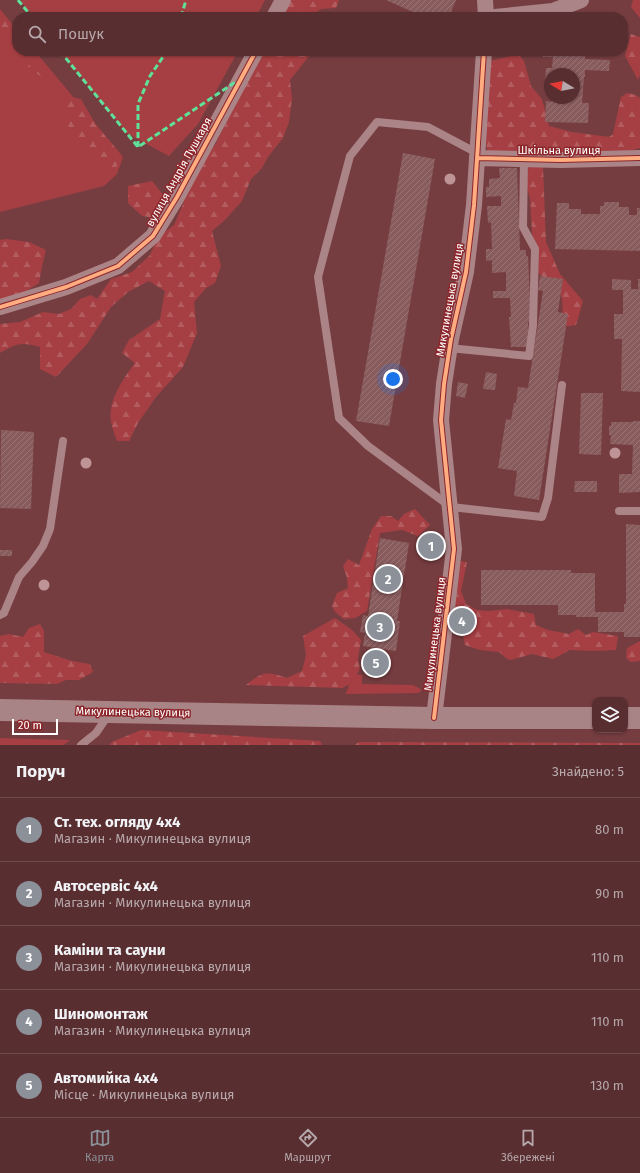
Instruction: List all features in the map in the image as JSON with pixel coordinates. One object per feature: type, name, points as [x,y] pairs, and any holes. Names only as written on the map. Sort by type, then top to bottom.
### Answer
[{"type":"highway","name":"Микулинецька вулиця","points":[[0,710],[434,718],[592,718]]},
{"type":"highway","points":[[628,718],[640,718]]},
{"type":"street","points":[[277,12],[283,0]]},
{"type":"street","points":[[485,0],[486,12]]},
{"type":"street","points":[[543,12],[553,11],[581,0]]},
{"type":"street","name":"вулиця Андрія Пушкаря","points":[[0,307],[66,287],[118,266],[153,236],[178,197],[253,56]]},
{"type":"street","name":"Микулинецька вулиця","points":[[434,718],[454,550],[451,507],[441,420],[444,384],[466,272],[474,205],[484,56]]},
{"type":"street","name":"Шкільна вулиця","points":[[477,155],[524,159],[561,160],[640,158]]},
{"type":"lane","points":[[477,155],[428,127],[377,122],[350,156],[318,277],[339,418],[368,446],[451,507],[542,517],[548,498],[562,385]]},
{"type":"lane","points":[[450,348],[529,356],[533,325],[535,249],[524,227],[524,159]]},
{"type":"lane","points":[[0,616],[4,613],[19,577],[43,546],[50,528],[63,441]]},
{"type":"lane","points":[[620,510],[640,511]]},
{"type":"lane","points":[[82,745],[96,733],[111,711]]},
{"type":"green space","points":[[22,0],[265,0],[259,12],[29,12],[21,2]]},
{"type":"green space","points":[[289,0],[339,0],[336,8],[321,9],[317,12],[283,12]]},
{"type":"green space","points":[[633,0],[640,0],[640,18],[631,7]]},
{"type":"green space","points":[[0,9],[12,24],[12,56],[39,56],[123,157],[117,174],[104,186],[0,212]]},
{"type":"green space","points":[[0,14],[12,25],[12,45],[11,31],[0,27]]},
{"type":"green space","points":[[631,34],[640,37],[640,75],[638,80],[625,56],[628,56],[628,45]]},
{"type":"green space","points":[[64,56],[235,56],[198,124],[169,156],[126,133]]},
{"type":"green space","points":[[260,56],[309,56],[290,80],[292,99],[289,122],[283,138],[268,157],[262,168],[251,179],[242,201],[224,221],[212,231],[221,266],[215,283],[206,288],[194,302],[197,333],[183,367],[156,397],[138,423],[129,441],[117,441],[111,422],[112,406],[117,390],[135,363],[122,353],[129,340],[160,319],[165,291],[149,281],[128,292],[111,307],[87,344],[56,377],[40,369],[40,347],[28,344],[19,344],[0,353],[0,324],[20,322],[43,312],[59,314],[71,309],[80,299],[91,295],[97,299],[111,279],[132,272],[150,255],[158,237],[174,225],[202,160],[215,145]]},
{"type":"green space","points":[[511,56],[520,56],[524,61],[531,86],[542,99],[549,126],[572,132],[609,137],[613,134],[621,97],[627,93],[636,95],[640,98],[640,148],[614,156],[488,154],[484,132],[490,61]]},
{"type":"green space","points":[[32,57],[49,71],[43,77],[27,69]]},
{"type":"green space","points":[[71,97],[81,99],[96,125],[119,152],[120,162],[112,173],[103,169],[95,155],[73,135],[65,120],[64,105]]},
{"type":"green space","points":[[531,159],[543,166],[546,242],[560,274],[583,301],[576,325],[562,327],[560,291],[551,281],[538,273],[534,264],[530,198],[525,182]]},
{"type":"green space","points":[[152,181],[164,196],[162,211],[155,218],[142,216],[128,203],[128,186]]},
{"type":"green space","points":[[6,239],[29,242],[46,250],[39,283],[25,292],[0,299],[0,240]]},
{"type":"green space","points":[[415,509],[430,525],[418,536],[402,530],[380,533],[367,611],[355,618],[344,619],[335,612],[332,606],[337,593],[348,588],[347,578],[343,566],[348,559],[359,565],[372,529],[381,516],[391,516],[398,521],[404,514]]},
{"type":"green space","points":[[460,561],[467,562],[461,591],[466,604],[477,610],[488,611],[507,609],[534,614],[536,625],[548,630],[569,634],[578,629],[586,635],[593,632],[618,636],[616,650],[570,650],[553,659],[532,654],[511,660],[507,659],[499,652],[480,650],[465,645],[463,635],[453,624]]},
{"type":"green space","points":[[335,618],[352,630],[361,640],[358,658],[360,669],[351,684],[342,688],[246,685],[257,677],[265,674],[270,673],[287,678],[302,671],[306,655],[303,636]]},
{"type":"green space","points":[[40,624],[44,631],[44,652],[72,661],[90,664],[93,672],[79,680],[66,680],[57,684],[0,683],[0,636],[9,634],[23,637],[29,628]]},
{"type":"green space","points":[[640,641],[640,661],[631,662],[626,658],[627,648]]},
{"type":"green space","points":[[354,674],[362,675],[362,684],[412,685],[422,691],[418,693],[346,694]]},
{"type":"green space","points":[[141,730],[320,741],[322,745],[109,745],[112,742]]},
{"type":"green space","points":[[0,738],[70,740],[64,745],[0,745]]},
{"type":"green space","points":[[359,742],[640,743],[640,745],[355,745]]},
{"type":"building","points":[[386,0],[456,0],[451,12],[413,12]]},
{"type":"building","points":[[585,56],[585,59],[610,60],[609,71],[585,70],[582,103],[589,103],[588,123],[545,122],[546,104],[580,104],[580,68],[552,68],[553,57],[543,57]]},
{"type":"building","points":[[403,153],[435,159],[389,426],[356,421]]},
{"type":"building","points":[[499,168],[517,168],[520,250],[526,250],[526,256],[528,256],[531,322],[528,322],[529,347],[511,347],[509,317],[511,317],[510,298],[493,298],[493,291],[506,291],[506,272],[492,273],[492,260],[486,261],[486,249],[492,249],[491,222],[488,223],[487,206],[501,206],[501,196],[486,197],[486,187],[489,187],[489,179],[500,178]]},
{"type":"building","points":[[604,202],[619,202],[619,207],[629,207],[629,215],[637,215],[637,208],[640,208],[640,251],[555,249],[557,203],[569,203],[569,209],[581,209],[581,214],[600,214],[600,206],[604,206]]},
{"type":"building","points":[[540,276],[563,279],[558,312],[568,314],[539,500],[514,496],[517,471],[498,468],[506,419],[511,420],[514,403],[516,403],[518,387],[528,388],[543,291],[538,290]]},
{"type":"building","points":[[612,279],[631,280],[631,289],[638,289],[638,279],[640,279],[640,392],[621,391],[622,339],[614,339],[614,314],[623,314],[623,290],[612,290]]},
{"type":"building","points":[[486,372],[497,374],[495,390],[483,389]]},
{"type":"building","points":[[458,382],[468,384],[465,398],[456,396]]},
{"type":"building","points":[[581,393],[603,393],[601,455],[579,454]]},
{"type":"building","points":[[640,421],[640,492],[619,493],[619,474],[632,474],[633,445],[610,444],[611,435],[609,435],[609,426],[611,426],[611,422]]},
{"type":"building","points":[[1,430],[34,432],[31,509],[0,508]]},
{"type":"building","points":[[575,481],[597,481],[597,492],[574,492]]},
{"type":"building","points":[[626,524],[640,525],[640,637],[624,637],[624,632],[598,632],[598,617],[558,615],[558,605],[481,605],[481,570],[571,570],[571,573],[595,573],[595,612],[624,612],[624,604],[626,604]]},
{"type":"building","points":[[380,538],[409,543],[397,621],[400,621],[396,651],[363,646],[365,633],[360,632],[363,615],[368,616]]},
{"type":"building","points":[[424,540],[439,544],[437,552],[422,548]]},
{"type":"building","points":[[0,550],[12,550],[12,556],[0,556]]},
{"type":"building","points":[[456,609],[470,611],[468,633],[454,632]]},
{"type":"building","points":[[366,652],[389,656],[386,674],[363,671]]},
{"type":"marked path","points":[[18,0],[28,12]]},
{"type":"marked path","points":[[182,12],[186,0]]},
{"type":"marked path","points":[[64,56],[138,147],[237,81]]},
{"type":"marked path","points":[[138,147],[138,104],[150,76],[164,56]]},
{"type":"cycle path","points":[[0,307],[66,287],[118,266],[153,236],[177,197],[253,56]]},
{"type":"cycle path","points":[[434,718],[454,549],[441,420],[444,384],[451,339],[466,272],[474,205],[484,56]]},
{"type":"cycle path","points":[[477,158],[561,160],[640,158]]},
{"type":"place","name":"Ст. тех. огляду 4х4","points":[[431,546]]},
{"type":"place","name":"Автосервіс 4х4","points":[[388,579]]},
{"type":"place","name":"Шиномонтаж","points":[[462,621]]},
{"type":"place","name":"Каміни та сауни","points":[[380,627]]},
{"type":"place","name":"Автомийка 4х4","points":[[376,663]]}]
